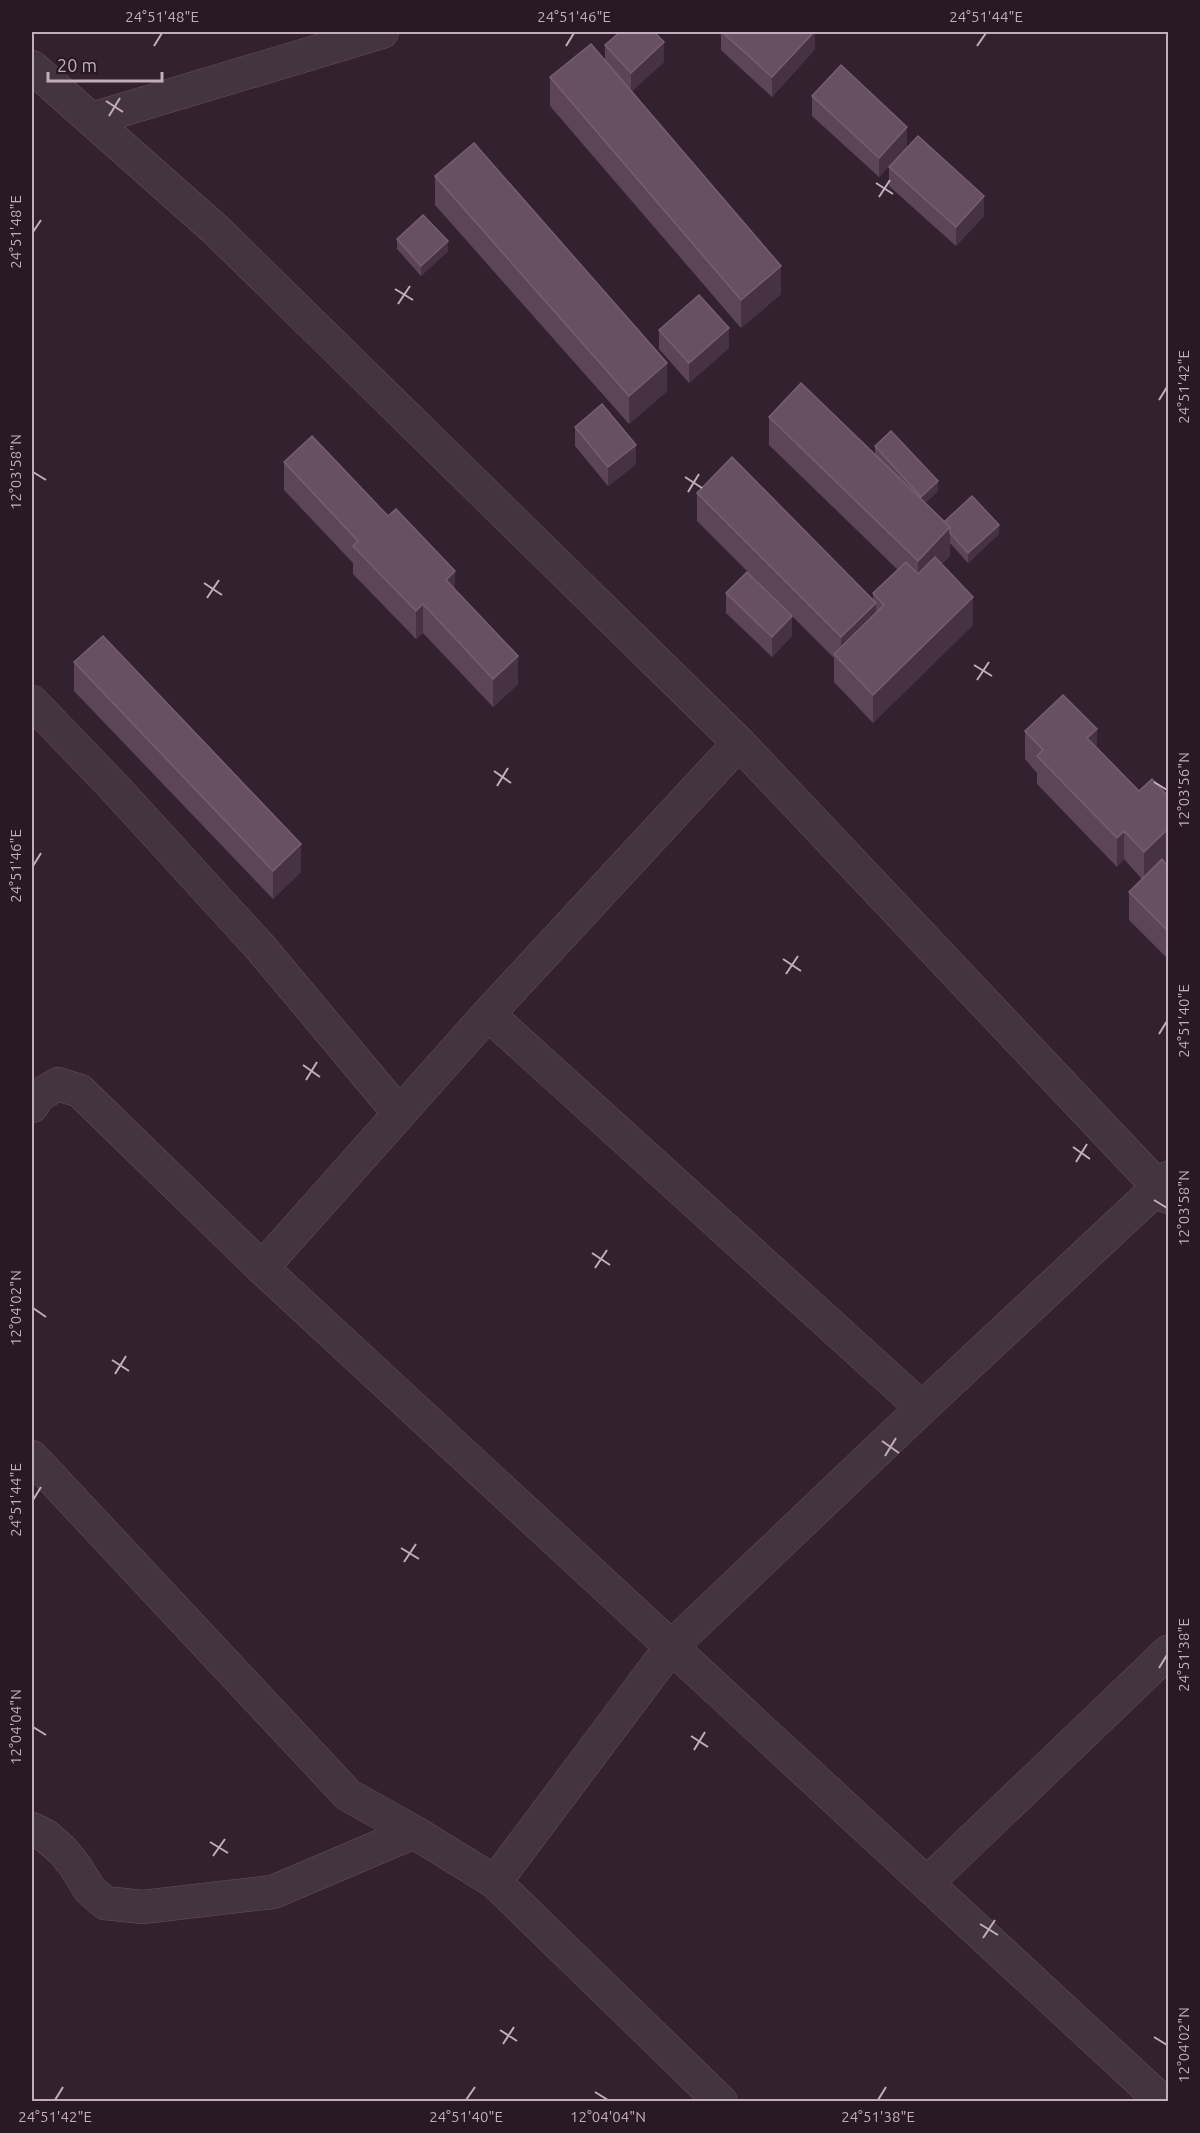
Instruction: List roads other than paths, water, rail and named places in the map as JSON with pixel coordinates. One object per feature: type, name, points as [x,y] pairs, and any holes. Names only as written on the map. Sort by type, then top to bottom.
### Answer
[{"type":"street","points":[[92,119],[382,32]]},
{"type":"street","points":[[32,67],[225,238],[739,743],[1165,1188],[922,1408],[671,1647],[495,1882]]},
{"type":"street","points":[[32,702],[113,786],[260,947],[399,1113]]},
{"type":"street","points":[[262,1268],[488,1014],[739,743]]},
{"type":"street","points":[[488,1014],[922,1408]]},
{"type":"street","points":[[32,1106],[38,1096],[58,1084],[80,1091],[262,1268],[1163,2102]]},
{"type":"street","points":[[32,1457],[348,1795],[495,1882],[721,2102]]},
{"type":"street","points":[[927,1883],[1168,1652]]},
{"type":"street","points":[[32,1829],[46,1836],[63,1851],[90,1890],[105,1903],[143,1907],[273,1892],[414,1832]]}]
